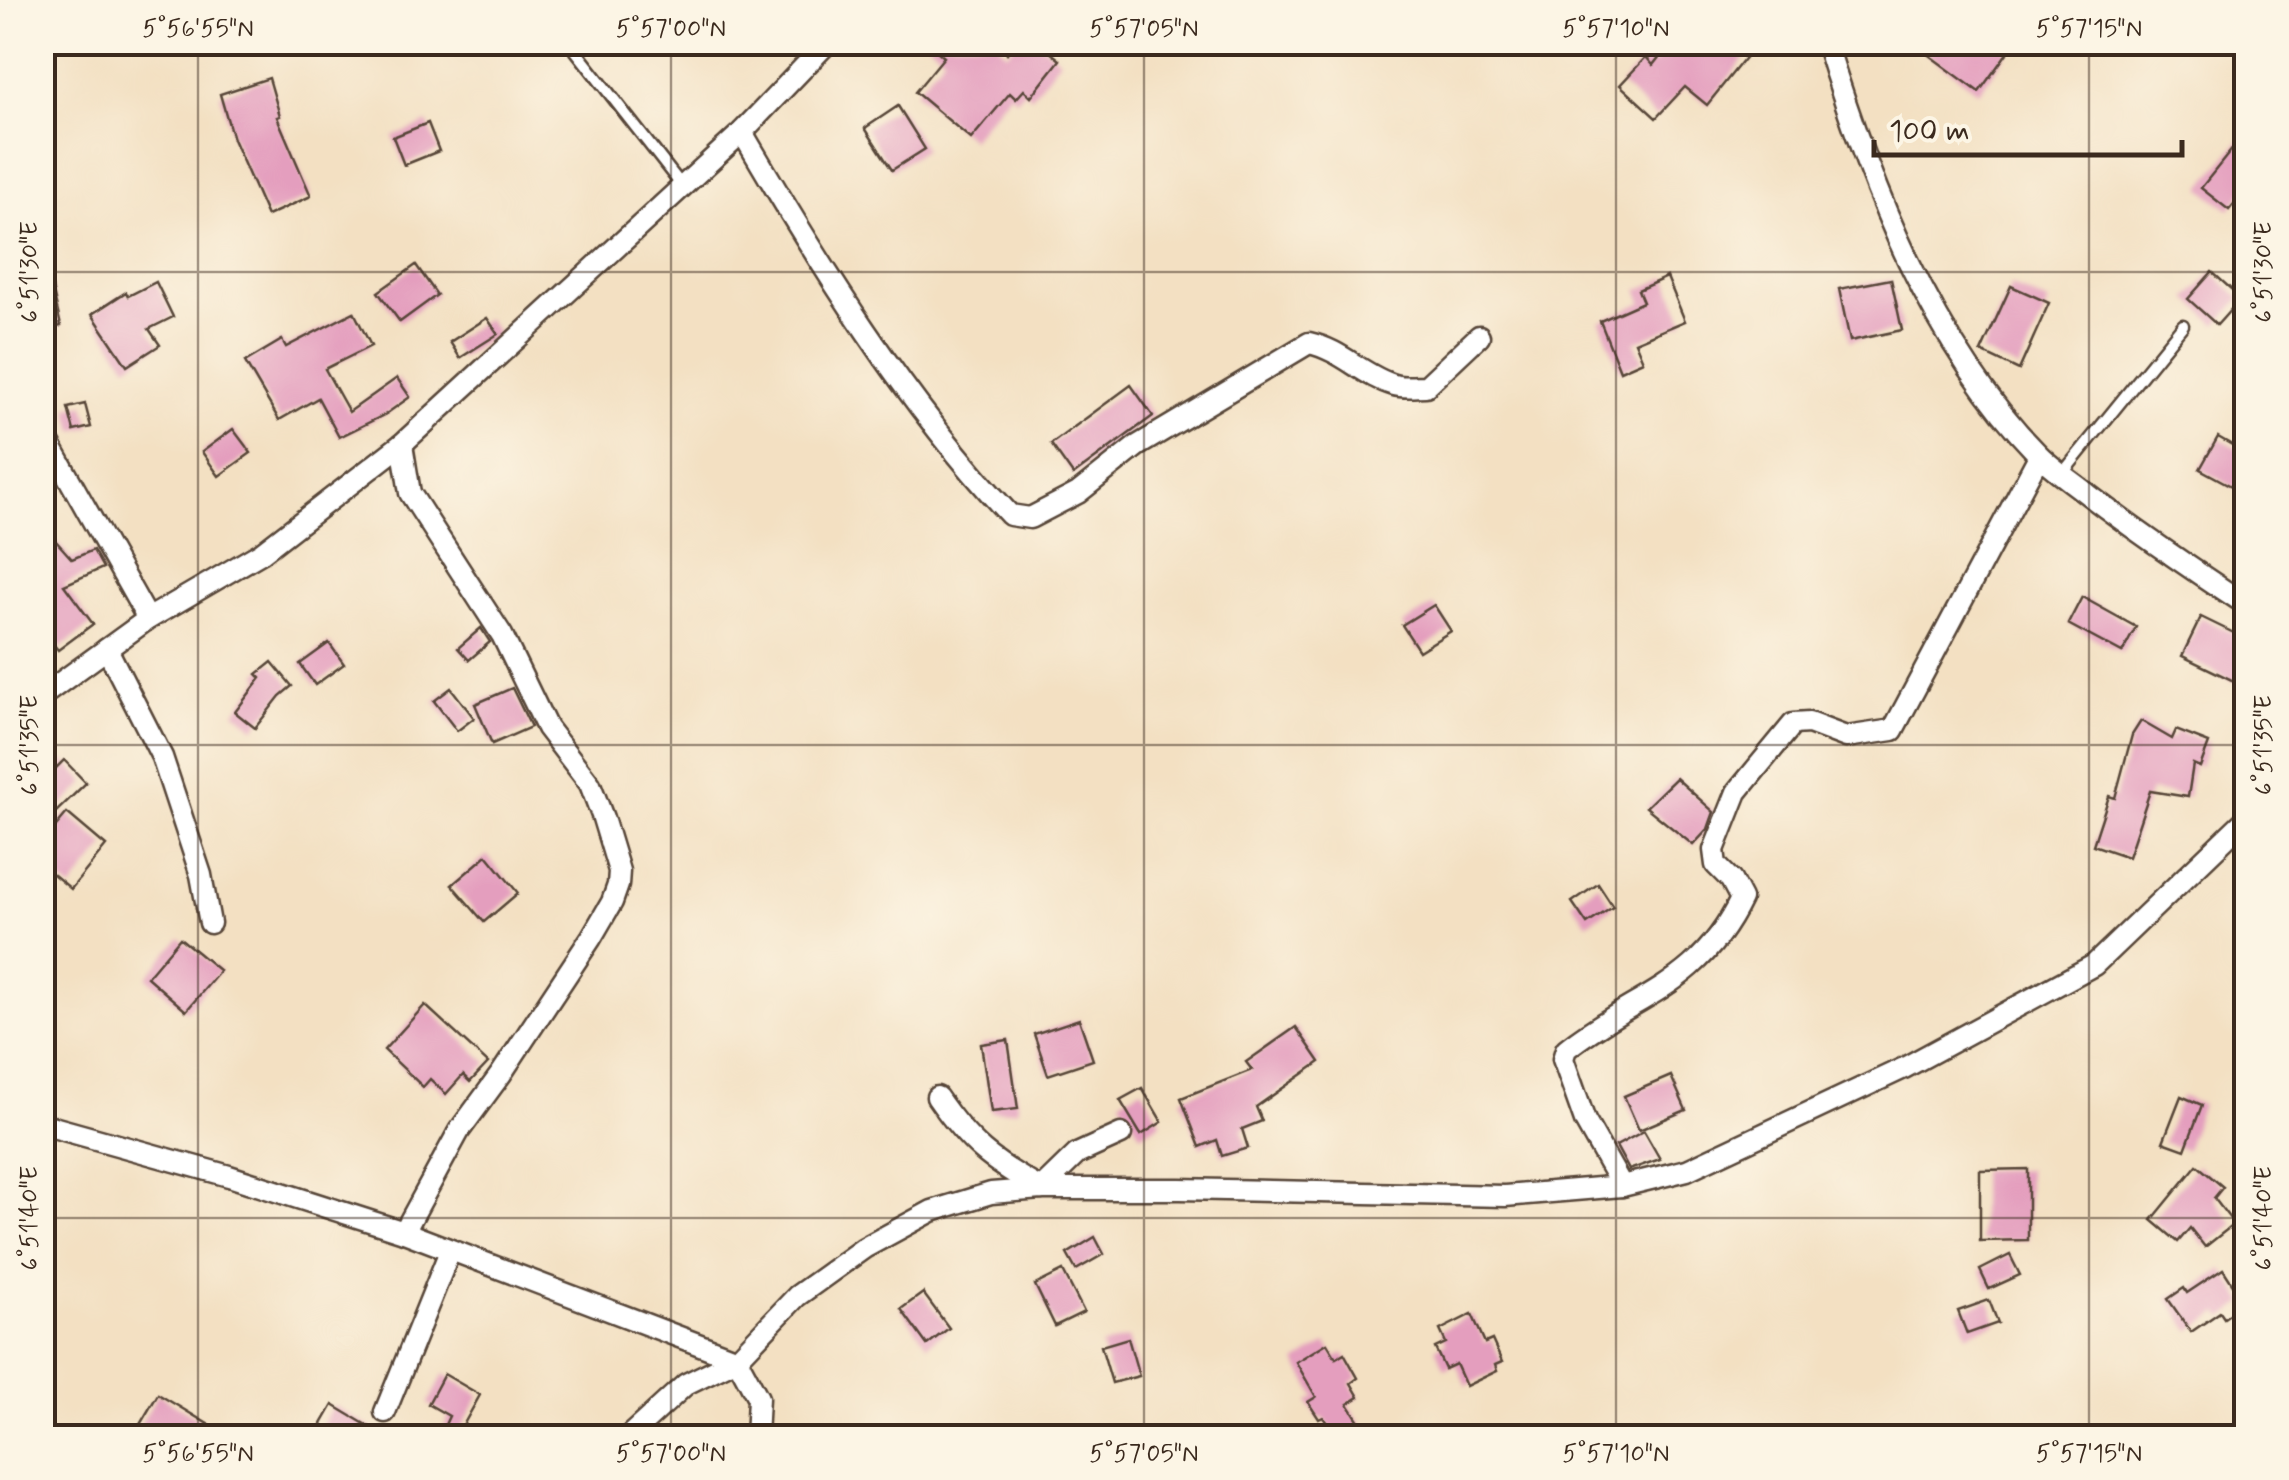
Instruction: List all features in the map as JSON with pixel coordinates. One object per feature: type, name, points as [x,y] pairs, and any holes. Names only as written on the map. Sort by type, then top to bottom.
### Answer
[{"type":"street","points":[[42,696],[148,619],[261,552],[402,444],[742,132],[806,51],[828,42]]},
{"type":"street","points":[[1826,42],[1886,206],[1924,294],[2001,413],[2039,456],[2150,542],[2246,605]]},
{"type":"street","points":[[742,132],[850,306],[968,471],[1010,515],[1030,518],[1063,502],[1137,446],[1310,343],[1336,351],[1377,378],[1398,386],[1426,386],[1478,336]]},
{"type":"street","points":[[44,436],[148,619]]},
{"type":"street","points":[[402,444],[410,492],[502,635],[547,728],[590,784],[619,871],[618,885],[598,926],[459,1131],[404,1232]]},
{"type":"street","points":[[1622,1186],[1585,1121],[1563,1058],[1566,1049],[1695,965],[1730,922],[1741,899],[1731,880],[1716,865],[1714,850],[1737,792],[1794,724],[1809,722],[1846,737],[1894,730],[2039,456]]},
{"type":"street","points":[[106,649],[162,757],[201,875],[210,923]]},
{"type":"street","points":[[627,1438],[686,1384],[737,1360],[797,1296],[864,1248],[932,1210],[992,1193],[1041,1189],[1505,1196],[1622,1186],[1687,1170],[1904,1068],[2094,964],[2246,819]]},
{"type":"street","points":[[937,1098],[962,1134],[995,1164],[1041,1189]]},
{"type":"street","points":[[42,1124],[229,1176],[404,1232],[737,1360],[758,1398],[756,1438]]},
{"type":"street","points":[[1041,1189],[1076,1154],[1121,1134]]},
{"type":"street","points":[[385,1412],[450,1251]]},
{"type":"lane","points":[[570,42],[683,187]]},
{"type":"lane","points":[[2062,474],[2183,325]]},
{"type":"building","points":[[927,42],[996,42],[1007,53],[1015,42],[1038,42],[1060,60],[1031,97],[1024,90],[1016,99],[1010,93],[971,139],[915,92],[944,57]]},
{"type":"building","points":[[1671,42],[1734,42],[1748,54],[1707,105],[1685,87],[1656,118],[1620,85],[1646,57],[1653,65]]},
{"type":"building","points":[[1934,42],[2015,42],[1979,92],[1926,53]]},
{"type":"building","points":[[269,78],[280,116],[277,117],[311,196],[267,216],[233,139],[220,94]]},
{"type":"building","points":[[898,106],[925,149],[892,170],[865,128]]},
{"type":"building","points":[[428,123],[439,151],[404,165],[393,137]]},
{"type":"building","points":[[2246,132],[2246,189],[2229,210],[2201,188]]},
{"type":"building","points":[[416,265],[437,295],[400,322],[378,292]]},
{"type":"building","points":[[2212,272],[2241,298],[2217,325],[2188,299]]},
{"type":"building","points":[[42,274],[49,274],[61,326],[42,330]]},
{"type":"building","points":[[1667,277],[1685,321],[1635,342],[1643,361],[1620,371],[1600,321],[1643,302],[1638,290]]},
{"type":"building","points":[[1891,279],[1902,330],[1850,341],[1839,289]]},
{"type":"building","points":[[156,282],[173,317],[149,329],[160,345],[127,366],[92,314],[126,292],[128,296]]},
{"type":"building","points":[[2011,286],[2049,303],[2019,370],[1981,352]]},
{"type":"building","points":[[354,312],[371,346],[325,369],[349,412],[397,378],[410,397],[386,414],[339,437],[318,398],[279,420],[245,362],[282,340],[286,347]]},
{"type":"building","points":[[487,318],[498,334],[460,358],[450,342]]},
{"type":"building","points":[[1131,385],[1153,416],[1073,475],[1051,444]]},
{"type":"building","points":[[85,404],[91,427],[74,431],[68,408]]},
{"type":"building","points":[[233,429],[251,453],[219,476],[202,452]]},
{"type":"building","points":[[2218,437],[2246,453],[2246,494],[2200,469]]},
{"type":"building","points":[[55,540],[72,559],[93,550],[103,568],[64,585],[93,624],[58,650],[42,630],[42,551]]},
{"type":"building","points":[[2082,597],[2136,627],[2122,653],[2068,624]]},
{"type":"building","points":[[1434,605],[1451,631],[1419,651],[1402,625]]},
{"type":"building","points":[[2201,617],[2246,639],[2246,670],[2240,684],[2182,656]]},
{"type":"building","points":[[481,628],[490,642],[469,660],[458,648]]},
{"type":"building","points":[[329,643],[344,664],[315,685],[300,664]]},
{"type":"building","points":[[272,662],[292,686],[255,728],[235,712],[261,678],[257,674]]},
{"type":"building","points":[[451,688],[474,718],[457,731],[434,701]]},
{"type":"building","points":[[512,688],[531,727],[492,744],[475,704]]},
{"type":"building","points":[[2141,721],[2172,739],[2176,730],[2209,743],[2200,767],[2193,764],[2188,797],[2150,791],[2128,857],[2093,845],[2109,796],[2115,798],[2132,735]]},
{"type":"building","points":[[64,760],[86,783],[53,815],[42,804],[42,782]]},
{"type":"building","points":[[1676,778],[1714,812],[1708,829],[1693,845],[1646,807]]},
{"type":"building","points":[[67,813],[106,846],[71,889],[42,865],[42,843]]},
{"type":"building","points":[[487,855],[518,893],[484,922],[452,885]]},
{"type":"building","points":[[1598,884],[1613,907],[1587,924],[1572,902]]},
{"type":"building","points":[[180,938],[220,971],[186,1011],[147,977]]},
{"type":"building","points":[[425,1005],[488,1063],[470,1082],[463,1075],[446,1094],[430,1079],[423,1087],[384,1050]]},
{"type":"building","points":[[1079,1019],[1093,1060],[1048,1075],[1034,1034]]},
{"type":"building","points":[[1296,1027],[1320,1062],[1256,1107],[1262,1121],[1242,1129],[1248,1148],[1222,1156],[1217,1140],[1200,1147],[1181,1098],[1252,1070],[1246,1062]]},
{"type":"building","points":[[1008,1040],[1018,1109],[991,1112],[981,1044]]},
{"type":"building","points":[[1671,1076],[1686,1110],[1639,1130],[1624,1096]]},
{"type":"building","points":[[1142,1088],[1162,1122],[1141,1135],[1120,1100]]},
{"type":"building","points":[[2181,1096],[2202,1105],[2185,1150],[2163,1142]]},
{"type":"building","points":[[1644,1131],[1660,1159],[1629,1170],[1616,1146]]},
{"type":"building","points":[[2197,1165],[2223,1187],[2214,1198],[2234,1224],[2205,1247],[2190,1228],[2178,1242],[2152,1220]]},
{"type":"building","points":[[2028,1169],[2028,1240],[1980,1241],[1980,1170]]},
{"type":"building","points":[[1095,1237],[1104,1254],[1076,1270],[1067,1254]]},
{"type":"building","points":[[2010,1255],[2020,1275],[1989,1289],[1980,1270]]},
{"type":"building","points":[[2223,1269],[2245,1303],[2224,1318],[2220,1312],[2191,1332],[2168,1299],[2184,1288],[2187,1293]]},
{"type":"building","points":[[1063,1271],[1084,1312],[1055,1326],[1035,1285]]},
{"type":"building","points":[[923,1293],[949,1328],[927,1345],[901,1309]]},
{"type":"building","points":[[1989,1300],[1998,1323],[1967,1334],[1958,1311]]},
{"type":"building","points":[[1472,1314],[1485,1343],[1492,1340],[1502,1362],[1495,1365],[1497,1371],[1466,1386],[1456,1364],[1445,1369],[1435,1348],[1446,1343],[1440,1330]]},
{"type":"building","points":[[1128,1338],[1139,1376],[1112,1383],[1101,1346]]},
{"type":"building","points":[[1327,1343],[1336,1358],[1344,1353],[1358,1378],[1351,1383],[1359,1397],[1348,1404],[1370,1438],[1337,1438],[1308,1402],[1316,1397],[1296,1362]]},
{"type":"building","points":[[444,1374],[480,1395],[456,1438],[439,1438],[449,1416],[428,1404]]},
{"type":"building","points":[[158,1394],[211,1426],[204,1438],[132,1438]]},
{"type":"building","points":[[333,1405],[388,1438],[314,1438]]}]
